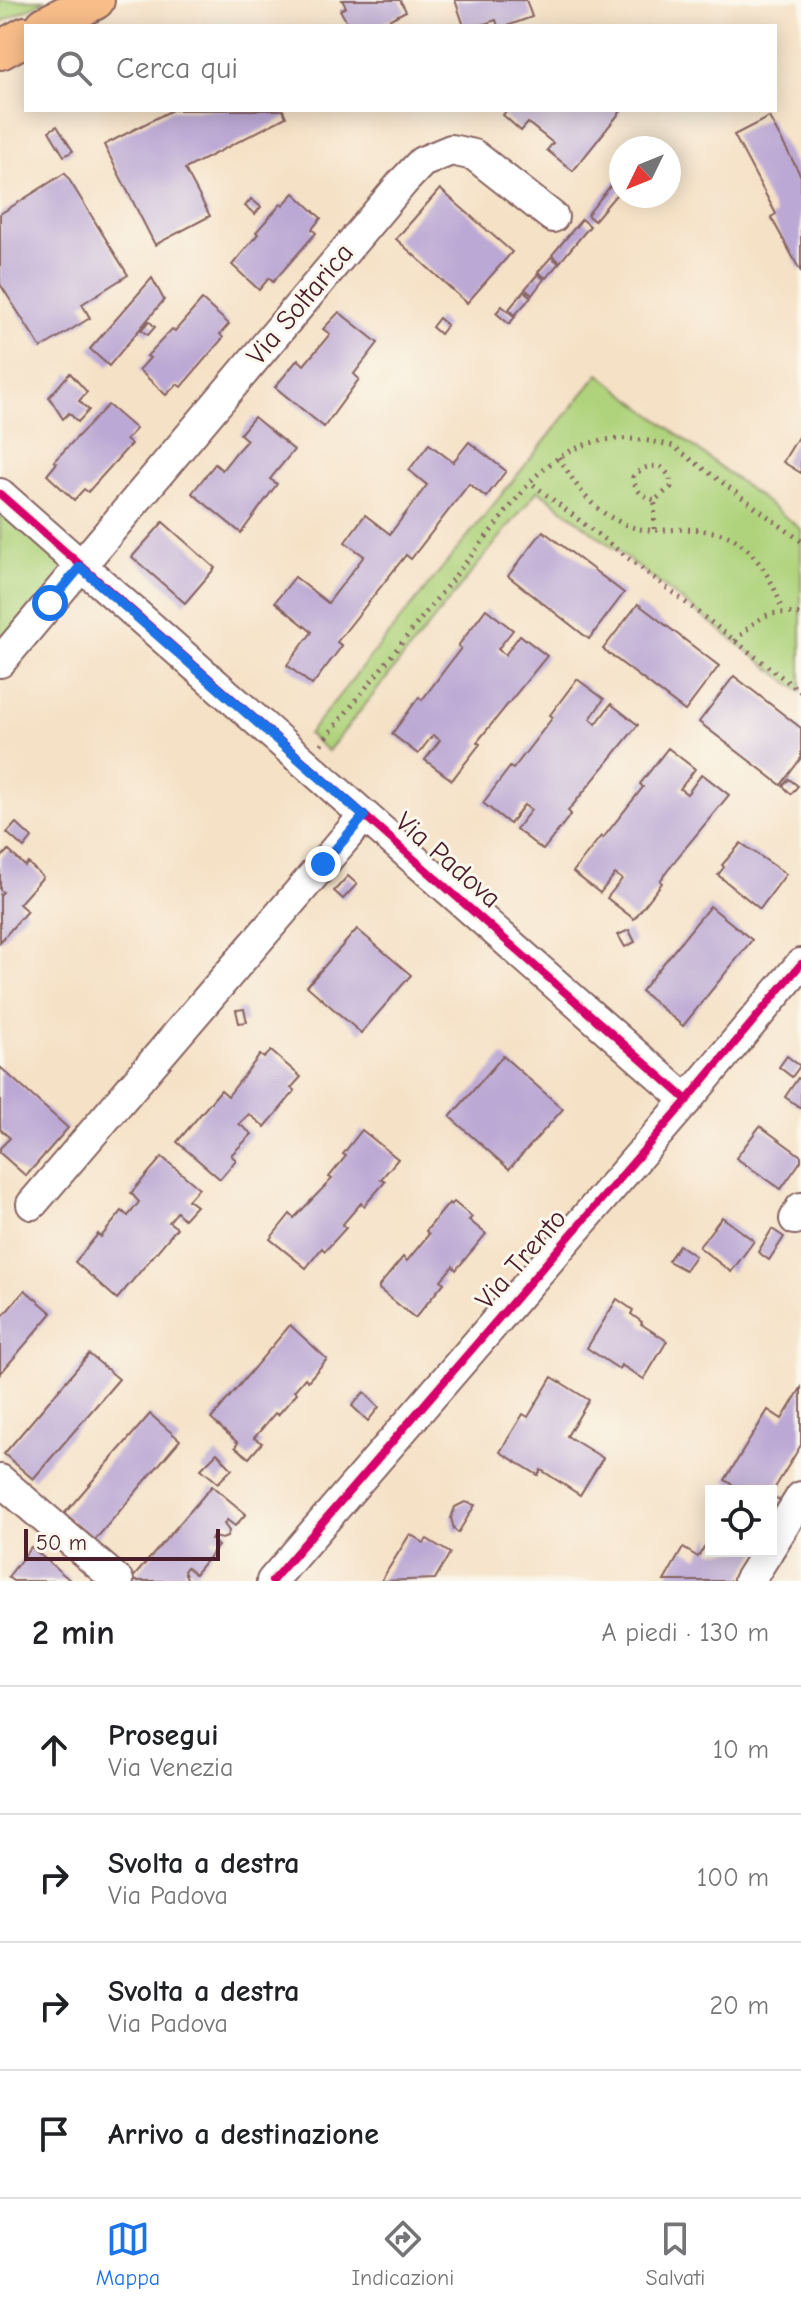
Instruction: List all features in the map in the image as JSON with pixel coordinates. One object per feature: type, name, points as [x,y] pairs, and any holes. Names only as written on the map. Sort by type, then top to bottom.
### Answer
[{"type":"main road","points":[[49,24],[95,0]]},
{"type":"main road","points":[[0,50],[24,37]]},
{"type":"street","name":"Via Soltarica","points":[[0,662],[422,162],[451,150],[474,155],[553,217]]},
{"type":"street","name":"Via Padova","points":[[0,494],[687,1100]]},
{"type":"street","name":"Via Padova","points":[[32,1204],[364,816]]},
{"type":"street","name":"Via Trento","points":[[272,1581],[801,964]]},
{"type":"street","points":[[0,1480],[118,1581]]},
{"type":"street","points":[[777,1536],[801,1497]]},
{"type":"street","points":[[749,1581],[764,1557]]},
{"type":"path","points":[[305,764],[530,482],[548,463],[585,443],[618,437],[673,446],[801,541]]},
{"type":"path","points":[[559,457],[583,497],[603,513],[635,529],[700,530],[731,537],[760,564],[779,593],[782,611]]},
{"type":"path","points":[[654,529],[655,500],[671,487],[670,476],[660,466],[649,466],[633,477],[634,485],[644,497],[655,500]]},
{"type":"path","points":[[530,482],[801,692]]},
{"type":"path","points":[[735,641],[759,617],[782,611],[801,615]]},
{"type":"green space","points":[[0,0],[46,0],[0,23]]},
{"type":"green space","points":[[599,374],[801,529],[801,692],[538,490],[328,751],[308,734]]},
{"type":"green space","points":[[0,494],[80,567],[0,662]]},
{"type":"building","points":[[342,0],[400,0],[406,11],[381,24],[348,24],[340,10],[346,7]]},
{"type":"building","points":[[455,0],[526,0],[532,17],[513,24],[497,24],[496,20],[484,24],[463,24]]},
{"type":"building","points":[[168,112],[284,112],[286,117],[185,169],[210,216],[155,245],[104,145]]},
{"type":"building","points":[[505,112],[620,112],[573,171],[547,150],[553,143],[528,123],[521,131],[503,115]]},
{"type":"building","points":[[769,117],[801,176],[801,272],[771,217],[776,214],[734,135]]},
{"type":"building","points":[[57,126],[73,151],[64,156],[49,131]]},
{"type":"building","points":[[65,173],[128,275],[82,304],[90,318],[41,348],[0,284],[0,214]]},
{"type":"building","points":[[609,188],[609,203],[594,221],[587,215]]},
{"type":"building","points":[[440,189],[512,252],[467,303],[396,239]]},
{"type":"building","points":[[294,193],[321,218],[312,229],[316,233],[273,282],[269,278],[259,290],[232,265],[258,234],[256,232]]},
{"type":"building","points":[[251,199],[261,207],[255,214],[245,206]]},
{"type":"building","points":[[582,219],[590,226],[560,262],[552,255]]},
{"type":"building","points":[[551,257],[559,263],[546,278],[538,272]]},
{"type":"building","points":[[538,274],[544,279],[532,295],[525,289]]},
{"type":"building","points":[[152,278],[164,300],[109,366],[90,349]]},
{"type":"building","points":[[524,291],[531,297],[515,315],[509,309]]},
{"type":"building","points":[[202,300],[229,324],[220,334],[223,338],[181,387],[177,384],[166,395],[139,370],[150,358],[147,356],[172,329],[175,331]]},
{"type":"building","points":[[502,306],[515,317],[509,324],[496,313]]},
{"type":"building","points":[[339,312],[378,343],[354,374],[359,379],[324,427],[275,387],[298,359],[304,365],[330,334],[323,329]]},
{"type":"building","points":[[439,318],[447,325],[440,334],[432,327]]},
{"type":"building","points":[[149,321],[155,327],[148,335],[141,330]]},
{"type":"building","points":[[70,373],[87,392],[79,401],[89,410],[78,422],[69,413],[63,419],[49,397]]},
{"type":"building","points":[[108,405],[136,429],[126,440],[131,444],[88,492],[84,489],[74,500],[47,475],[57,463],[54,461]]},
{"type":"building","points":[[254,417],[294,450],[270,479],[277,484],[241,533],[192,493],[215,464],[222,470],[247,440],[240,434]]},
{"type":"building","points":[[801,432],[801,473],[783,462]]},
{"type":"building","points":[[469,442],[506,471],[486,497],[469,484],[411,559],[406,555],[337,642],[342,646],[312,685],[287,665],[312,632],[275,602],[295,577],[328,603],[364,556],[345,542],[365,515],[390,534],[427,485],[409,470],[429,444],[453,462]]},
{"type":"building","points":[[163,522],[215,568],[185,603],[132,557]]},
{"type":"building","points":[[543,531],[624,593],[589,639],[508,576]]},
{"type":"building","points":[[638,604],[719,666],[685,711],[603,649]]},
{"type":"building","points":[[486,609],[513,630],[498,649],[505,655],[520,635],[547,656],[477,742],[480,744],[452,780],[425,760],[440,740],[433,735],[418,754],[392,734],[419,697],[422,700]]},
{"type":"building","points":[[734,676],[801,728],[801,758],[781,785],[699,722]]},
{"type":"building","points":[[577,679],[604,699],[590,719],[596,724],[611,704],[638,725],[568,811],[571,814],[543,850],[516,829],[531,810],[524,805],[510,824],[483,803],[553,717],[550,715]]},
{"type":"building","points":[[668,748],[695,769],[680,789],[687,794],[702,774],[729,795],[677,858],[634,919],[607,898],[622,879],[615,874],[600,893],[573,872],[643,787],[640,784]]},
{"type":"building","points":[[789,779],[798,786],[791,794],[783,786]]},
{"type":"building","points":[[16,823],[32,838],[24,848],[7,833]]},
{"type":"building","points":[[741,843],[786,874],[760,909],[718,875],[724,867],[722,865]]},
{"type":"building","points":[[8,850],[43,877],[19,904],[27,911],[0,942],[0,895],[3,892],[0,890],[0,859]]},
{"type":"building","points":[[348,876],[357,884],[343,899],[334,891]]},
{"type":"building","points":[[710,906],[752,940],[683,1026],[641,991]]},
{"type":"building","points":[[357,929],[411,975],[361,1033],[307,986]]},
{"type":"building","points":[[629,930],[635,942],[625,947],[618,935]]},
{"type":"building","points":[[244,1009],[247,1022],[239,1023],[236,1010]]},
{"type":"building","points":[[271,1051],[301,1077],[291,1088],[295,1091],[265,1127],[249,1114],[239,1124],[252,1134],[231,1155],[236,1160],[220,1179],[177,1142],[221,1090],[228,1096],[260,1055],[264,1058]]},
{"type":"building","points":[[503,1056],[563,1109],[509,1169],[450,1117]]},
{"type":"building","points":[[787,1056],[800,1066],[792,1077],[779,1067]]},
{"type":"building","points":[[0,1067],[68,1128],[26,1176],[0,1153],[0,1148],[10,1138],[0,1129]]},
{"type":"building","points":[[798,1078],[801,1080],[801,1108],[785,1097]]},
{"type":"building","points":[[760,1126],[801,1156],[801,1161],[781,1189],[736,1158]]},
{"type":"building","points":[[362,1130],[398,1159],[381,1179],[385,1182],[364,1206],[361,1203],[342,1225],[346,1228],[325,1251],[322,1248],[306,1268],[270,1239],[290,1214],[294,1218],[332,1179],[329,1177],[346,1156],[343,1154]]},
{"type":"building","points":[[162,1157],[199,1188],[188,1200],[196,1206],[184,1219],[177,1212],[169,1222],[177,1228],[117,1299],[75,1262],[122,1211],[128,1216],[139,1202],[131,1193]]},
{"type":"building","points":[[454,1202],[486,1234],[456,1270],[453,1266],[441,1280],[444,1283],[415,1318],[379,1286],[403,1257],[407,1261],[429,1234],[426,1231],[449,1203]]},
{"type":"building","points":[[722,1217],[754,1241],[731,1272],[699,1247]]},
{"type":"building","points":[[772,1229],[784,1237],[769,1260],[758,1252]]},
{"type":"building","points":[[679,1245],[695,1256],[685,1270],[668,1261]]},
{"type":"building","points":[[25,1290],[52,1313],[0,1374],[0,1319]]},
{"type":"building","points":[[617,1299],[633,1310],[631,1314],[641,1324],[667,1341],[644,1379],[621,1365],[619,1369],[587,1348]]},
{"type":"building","points":[[290,1325],[327,1359],[308,1381],[305,1378],[294,1391],[297,1393],[254,1438],[262,1443],[249,1458],[235,1447],[238,1443],[211,1419]]},
{"type":"building","points":[[89,1354],[119,1379],[33,1479],[4,1454]]},
{"type":"building","points":[[552,1377],[589,1400],[567,1436],[603,1458],[580,1495],[541,1470],[538,1475],[500,1452],[523,1414],[528,1417]]},
{"type":"building","points":[[801,1388],[801,1445],[777,1485],[733,1485],[725,1480],[768,1410],[782,1419]]},
{"type":"building","points":[[364,1392],[379,1407],[368,1421],[352,1406]]},
{"type":"building","points":[[150,1414],[180,1440],[95,1540],[64,1514]]},
{"type":"building","points":[[217,1453],[232,1469],[218,1483],[201,1469]]},
{"type":"building","points":[[212,1486],[246,1514],[235,1526],[227,1520],[224,1524],[229,1531],[227,1537],[211,1539],[218,1546],[195,1574],[187,1567],[184,1571],[188,1581],[130,1581]]},
{"type":"building","points":[[777,1499],[786,1504],[777,1518]]},
{"type":"building","points":[[465,1502],[475,1505],[458,1533],[451,1518],[455,1507]]},
{"type":"building","points":[[410,1534],[424,1543],[427,1539],[450,1553],[435,1579],[381,1581]]},
{"type":"building","points":[[705,1546],[705,1557],[753,1557],[739,1581],[664,1581],[683,1548],[698,1557]]},
{"type":"building","points":[[31,1547],[71,1581],[13,1581],[8,1577]]},
{"type":"cycle path","points":[[0,494],[687,1100]]},
{"type":"cycle path","points":[[272,1581],[801,964]]},
{"type":"route","points":[[50,603],[80,567],[364,816],[323,864]]}]
